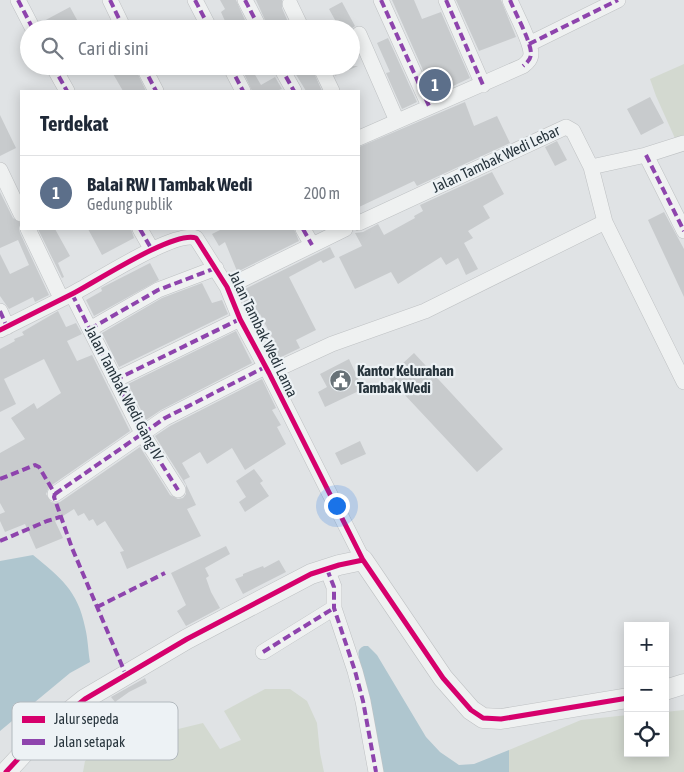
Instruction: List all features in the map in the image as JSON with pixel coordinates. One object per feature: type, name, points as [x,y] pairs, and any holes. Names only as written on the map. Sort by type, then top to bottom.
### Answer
[{"type":"street","points":[[18,0],[28,20]]},
{"type":"street","points":[[110,0],[120,20]]},
{"type":"street","points":[[195,0],[205,20]]},
{"type":"street","points":[[244,0],[255,20]]},
{"type":"street","points":[[381,0],[429,106]]},
{"type":"street","points":[[446,0],[483,85]]},
{"type":"street","points":[[360,138],[524,66],[529,61],[531,54],[529,44],[510,0]]},
{"type":"street","points":[[529,44],[618,0]]},
{"type":"street","points":[[290,4],[298,20]]},
{"type":"street","points":[[360,36],[396,121]]},
{"type":"street","points":[[58,75],[66,90]]},
{"type":"street","points":[[148,75],[155,90]]},
{"type":"street","points":[[235,75],[242,90]]},
{"type":"street","points":[[285,75],[293,90]]},
{"type":"street","points":[[324,75],[332,90]]},
{"type":"street","name":"Jalan Tambak Wedi Lebar","points":[[360,223],[566,127],[573,131],[591,167]]},
{"type":"street","points":[[684,143],[646,155],[591,167],[605,222],[684,382]]},
{"type":"street","points":[[646,155],[684,231]]},
{"type":"street","points":[[0,170],[20,212]]},
{"type":"street","points":[[55,494],[165,418],[267,370],[332,344],[425,311],[605,222]]},
{"type":"street","name":"Jalan Tambak Wedi Gang IV","points":[[29,230],[67,296],[90,329],[142,433],[178,490]]},
{"type":"street","points":[[141,230],[152,250]]},
{"type":"street","points":[[304,230],[312,245]]},
{"type":"street","points":[[227,287],[343,230]]},
{"type":"street","name":"Jalan Tambak Wedi Lama","points":[[4,328],[152,250],[198,232],[198,240],[227,287],[240,319],[363,560],[443,678],[471,710],[483,718],[501,720],[535,712],[624,699]]},
{"type":"street","points":[[90,329],[158,290],[216,268]]},
{"type":"street","points":[[0,311],[4,328]]},
{"type":"street","points":[[115,380],[240,319]]},
{"type":"street","points":[[81,702],[241,610],[311,574],[363,560]]},
{"type":"street","points":[[327,569],[334,587],[334,608],[355,671],[376,772]]},
{"type":"street","points":[[263,652],[334,608]]},
{"type":"street","points":[[669,689],[684,684]]},
{"type":"street","points":[[6,772],[17,760]]},
{"type":"shaded area","points":[[684,64],[684,143],[678,145],[650,79]]},
{"type":"shaded area","points":[[265,689],[290,689],[307,701],[317,723],[324,772],[83,772],[86,760],[178,760],[178,729],[203,723],[220,749],[241,740],[224,711]]},
{"type":"shaded area","points":[[684,710],[684,772],[509,772],[509,750],[581,720],[624,715],[624,757],[669,757],[669,712]]},
{"type":"water","points":[[33,555],[52,570],[73,594],[78,604],[86,631],[90,662],[70,673],[35,702],[12,702],[12,721],[0,731],[0,561]]},
{"type":"water","points":[[364,646],[368,646],[377,655],[426,737],[440,752],[459,765],[474,764],[509,750],[509,772],[383,772],[359,658],[359,651]]},
{"type":"building","points":[[220,0],[236,0],[245,20],[225,20],[221,12],[225,9]]},
{"type":"building","points":[[256,0],[282,0],[282,8],[287,20],[265,20]]},
{"type":"building","points":[[392,0],[414,0],[422,19],[441,12],[470,78],[434,95]]},
{"type":"building","points":[[456,0],[501,0],[516,37],[479,51]]},
{"type":"building","points":[[342,2],[352,20],[335,20],[329,9]]},
{"type":"building","points":[[70,7],[77,20],[46,20]]},
{"type":"building","points":[[388,38],[417,102],[402,109],[386,73],[390,72],[377,43]]},
{"type":"building","points":[[114,75],[138,75],[146,90],[122,90]]},
{"type":"building","points":[[245,75],[255,75],[261,85],[275,77],[282,89],[279,90],[252,90]]},
{"type":"building","points":[[296,75],[315,75],[322,90],[305,90]]},
{"type":"building","points":[[650,97],[664,123],[641,135],[627,109]]},
{"type":"building","points":[[465,102],[474,126],[497,116],[510,143],[417,186],[414,181],[360,207],[360,147]]},
{"type":"building","points":[[0,115],[16,148],[0,156]]},
{"type":"building","points":[[557,141],[567,160],[555,166],[545,147]]},
{"type":"building","points":[[492,172],[504,194],[483,206],[490,218],[468,231],[473,238],[464,243],[478,269],[466,275],[458,258],[446,265],[441,257],[398,284],[391,272],[355,289],[339,257],[362,246],[355,233],[363,232],[378,224],[384,235],[415,218],[414,216],[423,211],[420,205]]},
{"type":"building","points":[[0,192],[13,218],[20,222],[20,233],[49,295],[35,302],[33,297],[9,309],[0,296],[0,254],[10,274],[29,265],[18,240],[0,248]]},
{"type":"building","points":[[664,212],[684,249],[684,297],[648,220]]},
{"type":"building","points":[[38,230],[56,230],[70,256],[58,263],[64,277],[62,278]]},
{"type":"building","points":[[89,230],[131,230],[134,238],[102,255]]},
{"type":"building","points":[[220,230],[294,230],[299,241],[233,274],[237,271],[225,242],[219,246],[212,234]]},
{"type":"building","points":[[330,247],[335,257],[323,263],[321,260],[289,277],[316,330],[296,340],[300,348],[275,360],[270,350],[277,347],[260,314],[251,319],[240,293]]},
{"type":"building","points":[[150,263],[159,280],[94,316],[86,300],[102,291],[101,288]]},
{"type":"building","points":[[202,283],[212,303],[222,300],[228,314],[119,367],[102,333],[162,298]]},
{"type":"building","points":[[58,311],[66,327],[76,323],[82,334],[67,341],[77,361],[92,355],[130,431],[49,487],[46,494],[51,502],[60,502],[140,447],[170,495],[178,499],[183,498],[186,494],[186,485],[155,436],[170,426],[262,379],[276,408],[272,410],[281,425],[277,427],[286,444],[245,470],[232,448],[207,464],[200,452],[182,463],[190,477],[184,480],[196,505],[187,509],[201,536],[127,569],[120,552],[124,551],[105,521],[97,526],[93,519],[89,521],[84,513],[78,516],[74,509],[55,521],[63,538],[36,549],[25,524],[5,532],[0,521],[0,514],[5,512],[0,503],[0,453],[25,439],[11,418],[34,403],[37,409],[61,393],[44,359],[4,379],[16,404],[0,412],[0,349],[15,341],[14,339],[24,335],[22,332]]},
{"type":"building","points":[[236,331],[252,363],[161,410],[146,420],[128,384]]},
{"type":"building","points":[[414,353],[503,449],[477,472],[388,377]]},
{"type":"building","name":"Kantor Kelurahan Tambak Wedi","points":[[349,359],[363,389],[325,407],[318,392],[327,387],[320,374]]},
{"type":"building","points":[[360,441],[366,454],[341,465],[335,453]]},
{"type":"building","points":[[254,469],[263,481],[260,483],[269,496],[245,512],[239,502],[246,497],[236,481]]},
{"type":"building","points":[[226,546],[230,554],[205,568],[209,576],[206,578],[211,592],[220,608],[186,626],[177,611],[186,605],[171,573]]},
{"type":"building","points":[[279,560],[286,572],[243,594],[235,579]]},
{"type":"building","points":[[145,678],[147,683],[115,702],[111,697]]},
{"type":"marked path","points":[[18,0],[28,20]]},
{"type":"marked path","points":[[110,0],[120,20]]},
{"type":"marked path","points":[[195,0],[205,20]]},
{"type":"marked path","points":[[245,0],[255,20]]},
{"type":"marked path","points":[[381,0],[429,106]]},
{"type":"marked path","points":[[446,0],[483,85]]},
{"type":"marked path","points":[[510,0],[530,47],[530,57],[523,66]]},
{"type":"marked path","points":[[529,44],[618,0]]},
{"type":"marked path","points":[[58,75],[66,90]]},
{"type":"marked path","points":[[148,75],[155,90]]},
{"type":"marked path","points":[[235,75],[242,90]]},
{"type":"marked path","points":[[285,75],[293,90]]},
{"type":"marked path","points":[[646,155],[684,231]]},
{"type":"marked path","points":[[141,230],[152,250]]},
{"type":"marked path","points":[[304,230],[312,245]]},
{"type":"marked path","points":[[90,329],[158,290],[216,268]]},
{"type":"marked path","points":[[72,294],[142,433],[178,490]]},
{"type":"marked path","points":[[0,311],[7,327]]},
{"type":"marked path","points":[[115,380],[240,319]]},
{"type":"marked path","points":[[55,494],[165,418],[265,367]]},
{"type":"marked path","points":[[0,479],[35,465],[39,467],[55,494],[54,497],[72,548],[126,675]]},
{"type":"marked path","points":[[0,541],[60,517]]},
{"type":"marked path","points":[[327,569],[334,587],[334,608],[363,701],[376,772]]},
{"type":"marked path","points":[[97,607],[165,573]]},
{"type":"marked path","points":[[263,652],[334,608]]},
{"type":"cycle path","points":[[0,330],[72,294],[153,249],[185,238],[196,238],[227,287],[240,319],[363,560],[443,678],[471,710],[483,718],[501,719],[624,699]]},
{"type":"cycle path","points":[[81,702],[187,639],[311,574],[363,560]]},
{"type":"cycle path","points":[[6,772],[17,760]]},
{"type":"place","name":"Balai RW I Tambak Wedi","points":[[435,85]]},
{"type":"place","name":"Kantor Kelurahan Tambak Wedi","points":[[341,380]]}]
